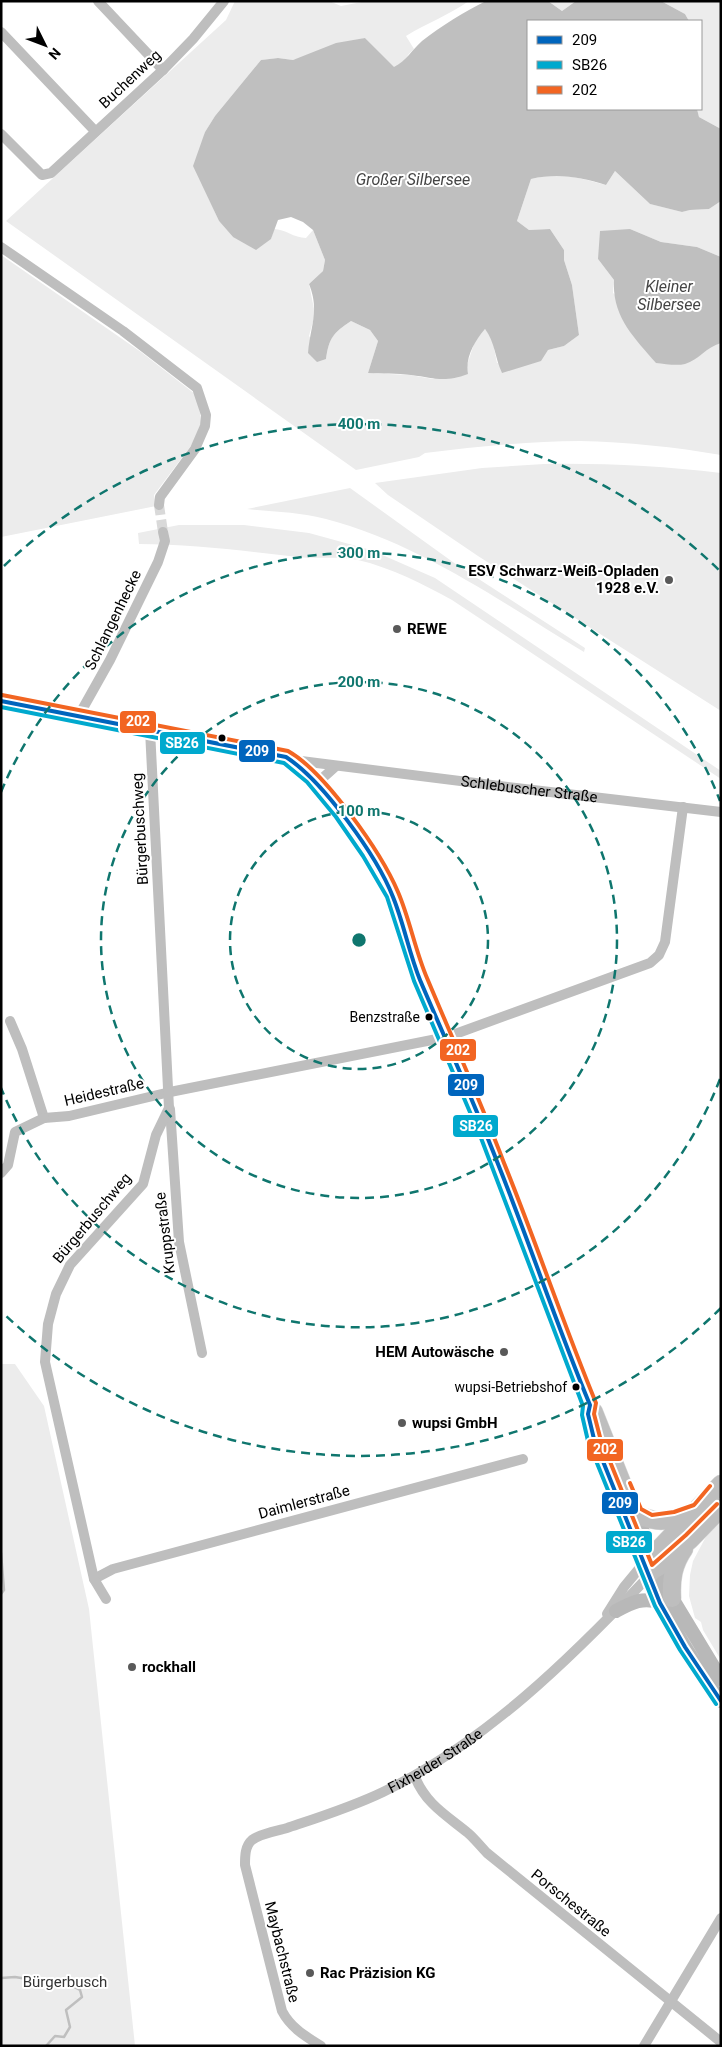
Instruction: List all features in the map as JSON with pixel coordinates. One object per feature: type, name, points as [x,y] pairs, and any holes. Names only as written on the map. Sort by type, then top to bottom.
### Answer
[{"type":"highway","name":"Fixheider Straße","points":[[650,1562],[721,1484]]},
{"type":"highway","name":"Fixheider Straße","points":[[650,1562],[690,1540],[721,1508]]},
{"type":"highway","points":[[636,1514],[651,1521],[664,1521],[698,1510]]},
{"type":"highway","points":[[666,1601],[674,1568],[690,1540]]},
{"type":"main road","name":"Schlebuscher Straße","points":[[1,701],[293,760]]},
{"type":"main road","points":[[293,760],[317,783],[359,839],[388,885],[397,906],[413,961],[447,1037],[508,1189],[575,1368],[590,1405],[595,1411],[636,1514],[650,1562]]},
{"type":"main road","points":[[590,1405],[588,1414],[594,1439],[650,1562],[684,1647],[721,1701]]},
{"type":"main road","points":[[616,1611],[633,1602],[644,1600],[666,1601]]},
{"type":"main road","points":[[666,1601],[721,1679]]},
{"type":"street","points":[[98,1],[163,70]]},
{"type":"street","name":"Buchenweg","points":[[1,134],[42,175],[51,173],[163,70],[193,39],[224,1]]},
{"type":"street","points":[[1,32],[95,131]]},
{"type":"street","points":[[1,248],[123,331],[197,388],[206,415],[205,426],[194,449],[160,497],[158,505]]},
{"type":"street","name":"Schlangenhecke","points":[[78,717],[110,660],[158,562],[165,541],[163,532]]},
{"type":"street","name":"Bürgerbuschweg","points":[[106,1599],[94,1579],[46,1362],[48,1324],[56,1294],[70,1265],[143,1184],[156,1135],[170,1108],[150,730]]},
{"type":"street","name":"Schlebuscher Straße","points":[[293,760],[721,812]]},
{"type":"street","points":[[317,783],[336,766]]},
{"type":"street","points":[[170,1092],[447,1037],[650,963],[662,952],[665,942],[683,807]]},
{"type":"street","points":[[10,1021],[22,1049],[44,1118]]},
{"type":"street","name":"Heidestraße","points":[[1,1173],[8,1165],[15,1132],[44,1118],[69,1116],[170,1092]]},
{"type":"street","name":"Kruppstraße","points":[[170,1108],[179,1242],[202,1353]]},
{"type":"street","name":"Daimlerstraße","points":[[94,1579],[113,1570],[523,1458]]},
{"type":"street","name":"Fixheider Straße","points":[[247,1848],[255,1838],[336,1812],[414,1777],[476,1736],[522,1699],[616,1611],[650,1562]]},
{"type":"street","name":"Fixheider Straße","points":[[597,1629],[624,1587],[650,1562]]},
{"type":"street","name":"Porschestraße","points":[[414,1777],[431,1804],[470,1835],[487,1853],[721,2042]]},
{"type":"street","name":"Maybachstraße","points":[[247,1848],[245,1865],[282,2011],[286,2020],[298,2032],[321,2046]]},
{"type":"street","points":[[644,2046],[721,1918]]},
{"type":"green space","points":[[235,1],[329,1],[341,6],[367,1],[469,1],[406,36],[414,49],[394,68],[365,38],[293,60],[278,58],[261,60],[215,116],[205,132],[202,145],[204,188],[219,221],[233,237],[271,239],[274,229],[306,238],[313,230],[325,260],[323,271],[309,284],[315,314],[309,336],[326,359],[330,341],[340,329],[351,321],[370,330],[378,341],[368,373],[410,375],[433,379],[467,365],[475,341],[485,329],[492,338],[497,363],[564,346],[579,335],[572,285],[564,260],[564,250],[550,229],[529,230],[517,221],[531,179],[568,176],[606,185],[615,171],[650,204],[682,212],[709,209],[721,201],[721,257],[697,247],[661,242],[630,229],[598,259],[614,280],[613,293],[698,357],[710,346],[721,343],[721,455],[633,444],[580,441],[541,442],[425,453],[419,457],[356,470],[6,221],[226,20]]},
{"type":"green space","points":[[548,1],[576,1],[562,11]]},
{"type":"green space","points":[[661,1],[721,1],[721,129],[699,117],[697,110],[702,110],[702,20],[688,20],[685,14]]},
{"type":"green space","points":[[1,255],[141,352],[195,394],[201,423],[193,443],[154,495],[156,506],[1,537]]},
{"type":"green space","points":[[544,464],[677,468],[721,473],[721,711],[478,556],[388,495],[375,483],[482,468]]},
{"type":"green space","points":[[350,488],[457,565],[585,648],[584,652],[460,576],[395,543],[326,519],[247,509]]},
{"type":"green space","points":[[179,525],[244,525],[309,533],[371,550],[435,578],[721,771],[721,779],[452,600],[418,582],[383,567],[351,559],[305,558],[198,547],[139,544],[138,533]]},
{"type":"green space","name":"Bürgerbusch","points":[[1,1364],[15,1364],[44,1406],[89,1609],[135,2046],[1,2046]]},
{"type":"green space","points":[[721,1519],[721,1660],[703,1630],[701,1622],[695,1618],[689,1596],[693,1561],[709,1531]]},
{"type":"water","name":"Großer Silbersee","points":[[486,1],[548,1],[562,11],[576,1],[661,1],[685,14],[688,20],[527,20],[527,110],[697,110],[699,117],[721,129],[721,201],[709,209],[682,212],[650,204],[615,171],[606,185],[569,177],[550,176],[531,179],[517,221],[529,230],[550,229],[564,250],[564,260],[572,285],[579,335],[564,346],[548,350],[541,361],[502,373],[491,339],[485,329],[471,350],[467,368],[468,374],[460,377],[440,379],[406,374],[368,373],[378,341],[370,330],[351,321],[340,329],[330,341],[326,359],[317,362],[308,353],[314,311],[309,284],[323,271],[325,260],[313,230],[303,222],[291,217],[278,220],[271,239],[256,250],[233,237],[219,221],[193,166],[205,132],[215,116],[261,60],[278,58],[293,60],[336,43],[365,38],[394,67],[402,62],[429,35]]},
{"type":"water","name":"Kleiner Silbersee","points":[[630,229],[661,242],[697,247],[721,257],[721,343],[711,347],[690,362],[678,365],[656,363],[626,326],[621,316],[614,293],[614,280],[598,259],[600,231]]},
{"type":"waterway","points":[[1,1553],[4,1590],[1,1594]]},
{"type":"waterway","points":[[1,1978],[15,1977],[68,1984],[80,1990],[82,1997],[66,2010],[70,2027],[64,2037],[55,2036],[46,2046]]},
{"type":"tunnel","points":[[159,505],[163,532]]},
{"type":"transit line","name":"202","points":[[2,695],[288,751],[303,761],[335,794],[379,856],[398,892],[423,967],[495,1140],[596,1403],[594,1414],[600,1437],[652,1565],[717,1504]]},
{"type":"transit line","name":"209","points":[[1,701],[286,757],[301,768],[316,783],[362,841],[375,861],[393,897],[420,980],[489,1141],[590,1405],[588,1414],[594,1439],[660,1603],[685,1647],[721,1701]]},
{"type":"transit line","name":"SB26","points":[[1,707],[284,763],[307,782],[336,817],[363,856],[387,897],[414,981],[481,1138],[583,1406],[582,1415],[588,1441],[655,1606],[680,1650],[716,1704]]},
{"type":"transit line","name":"202","points":[[630,1483],[641,1509],[652,1515],[674,1512],[694,1505],[710,1486]]},
{"type":"place","name":"ESV Schwarz-Weiß-Opladen 1928 e.V.","points":[[669,580]]},
{"type":"place","name":"REWE","points":[[397,629]]},
{"type":"place","name":"Benzstraße","points":[[429,1017]]},
{"type":"place","name":"HEM Autowäsche","points":[[504,1352]]},
{"type":"place","name":"wupsi-Betriebshof","points":[[576,1387]]},
{"type":"place","name":"wupsi GmbH","points":[[402,1423]]},
{"type":"place","name":"rockhall","points":[[132,1667]]},
{"type":"place","name":"Rac Präzision KG","points":[[310,1973]]}]
